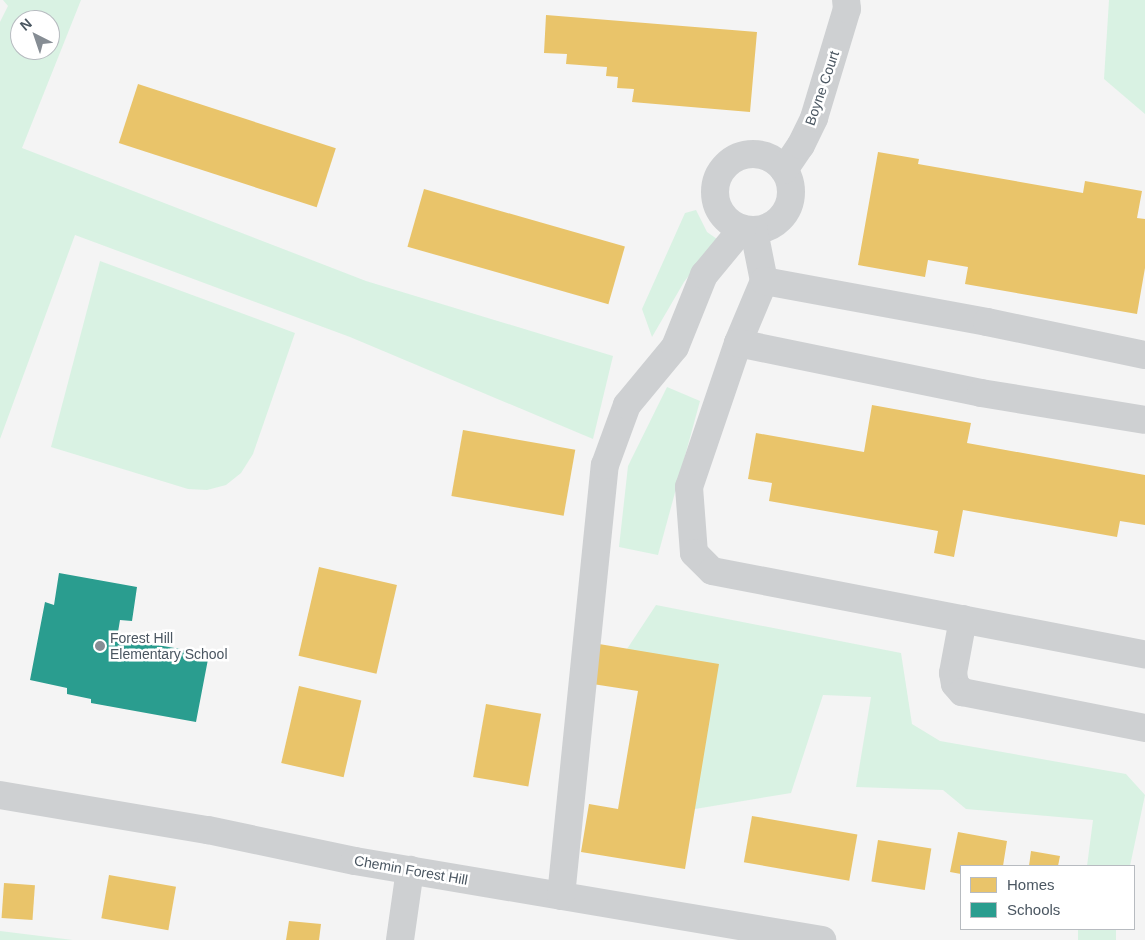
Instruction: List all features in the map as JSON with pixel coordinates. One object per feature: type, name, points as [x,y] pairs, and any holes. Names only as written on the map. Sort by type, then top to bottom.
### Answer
[{"type":"street","name":"Boyne Court","points":[[784,170],[802,145],[814,118],[847,9],[846,0]]},
{"type":"street","points":[[561,896],[605,465],[627,405],[675,347],[704,275],[748,230],[777,222],[786,212],[791,186],[784,170],[767,156],[754,153],[729,162],[720,172],[715,183],[717,206],[731,224],[748,230]]},
{"type":"street","points":[[748,230],[764,281],[738,343],[689,487],[694,553],[712,571],[1145,654]]},
{"type":"street","points":[[764,281],[987,322],[1145,355]]},
{"type":"street","points":[[738,343],[981,393],[1145,420]]},
{"type":"street","points":[[963,619],[954,673],[955,684],[962,692],[1145,728]]},
{"type":"street","name":"Chemin Forest Hill","points":[[0,795],[208,830],[410,870],[822,940]]},
{"type":"street","points":[[400,940],[410,870]]},
{"type":"green space","points":[[3,0],[81,0],[60,53],[60,10],[10,10],[10,60],[57,60],[22,148],[366,281],[613,356],[593,439],[350,337],[75,235],[0,439],[0,22],[8,6]]},
{"type":"green space","points":[[1109,0],[1145,0],[1145,114],[1104,79]]},
{"type":"green space","points":[[696,210],[707,232],[717,239],[684,282],[652,337],[642,309],[685,213]]},
{"type":"green space","points":[[100,261],[295,333],[253,454],[241,473],[226,485],[207,490],[188,489],[51,447]]},
{"type":"green space","points":[[667,387],[700,401],[658,555],[619,547],[628,466]]},
{"type":"green space","points":[[656,605],[901,653],[912,724],[940,741],[1126,774],[1145,795],[1130,865],[1087,865],[1093,820],[966,809],[943,790],[856,787],[871,697],[823,695],[791,793],[695,809],[627,649]]},
{"type":"green space","points":[[1078,930],[1116,930],[1116,940],[1078,940]]},
{"type":"green space","points":[[0,931],[73,940],[0,940]]},
{"type":"building: Homes","points":[[546,15],[757,32],[750,112],[632,102],[634,89],[617,88],[618,77],[606,76],[607,67],[566,64],[567,54],[544,53]]},
{"type":"building: Homes","points":[[138,84],[336,148],[317,207],[119,143]]},
{"type":"building: Homes","points":[[878,152],[919,159],[918,164],[1083,193],[1085,181],[1142,191],[1137,218],[1145,219],[1145,268],[1137,314],[965,284],[968,267],[928,260],[925,277],[858,265]]},
{"type":"building: Homes","points":[[424,189],[625,247],[608,304],[407,247]]},
{"type":"building: Homes","points":[[872,405],[971,423],[967,443],[1145,475],[1145,525],[1120,521],[1117,537],[963,510],[954,557],[934,553],[938,531],[769,501],[772,483],[748,479],[756,433],[864,452]]},
{"type":"building: Homes","points":[[463,430],[575,450],[564,516],[451,496]]},
{"type":"building: Homes","points":[[319,567],[397,585],[376,674],[299,656]]},
{"type":"building: Homes","points":[[593,643],[719,664],[685,869],[581,852],[589,804],[618,809],[638,691],[586,683]]},
{"type":"building: Homes","points":[[299,686],[361,700],[344,777],[281,763]]},
{"type":"building: Homes","points":[[486,704],[541,714],[528,787],[473,777]]},
{"type":"building: Homes","points":[[752,816],[857,835],[849,881],[744,862]]},
{"type":"building: Homes","points":[[958,832],[1007,841],[1003,865],[960,865],[960,874],[950,872]]},
{"type":"building: Homes","points":[[878,840],[931,848],[925,890],[871,881]]},
{"type":"building: Homes","points":[[1031,851],[1060,856],[1058,865],[1029,865]]},
{"type":"building: Homes","points":[[109,875],[176,887],[168,930],[101,918]]},
{"type":"building: Homes","points":[[4,883],[35,885],[32,920],[2,918]]},
{"type":"building: Homes","points":[[289,921],[321,924],[319,940],[286,940]]},
{"type":"building: Schools","name":"Forest Hill Elementary School","points":[[59,573],[137,587],[132,621],[120,620],[117,638],[209,654],[196,722],[91,703],[91,699],[67,694],[67,688],[30,680],[45,602],[54,605]]},
{"type":"place","name":"Forest Hill Elementary School","points":[[100,646]]}]
